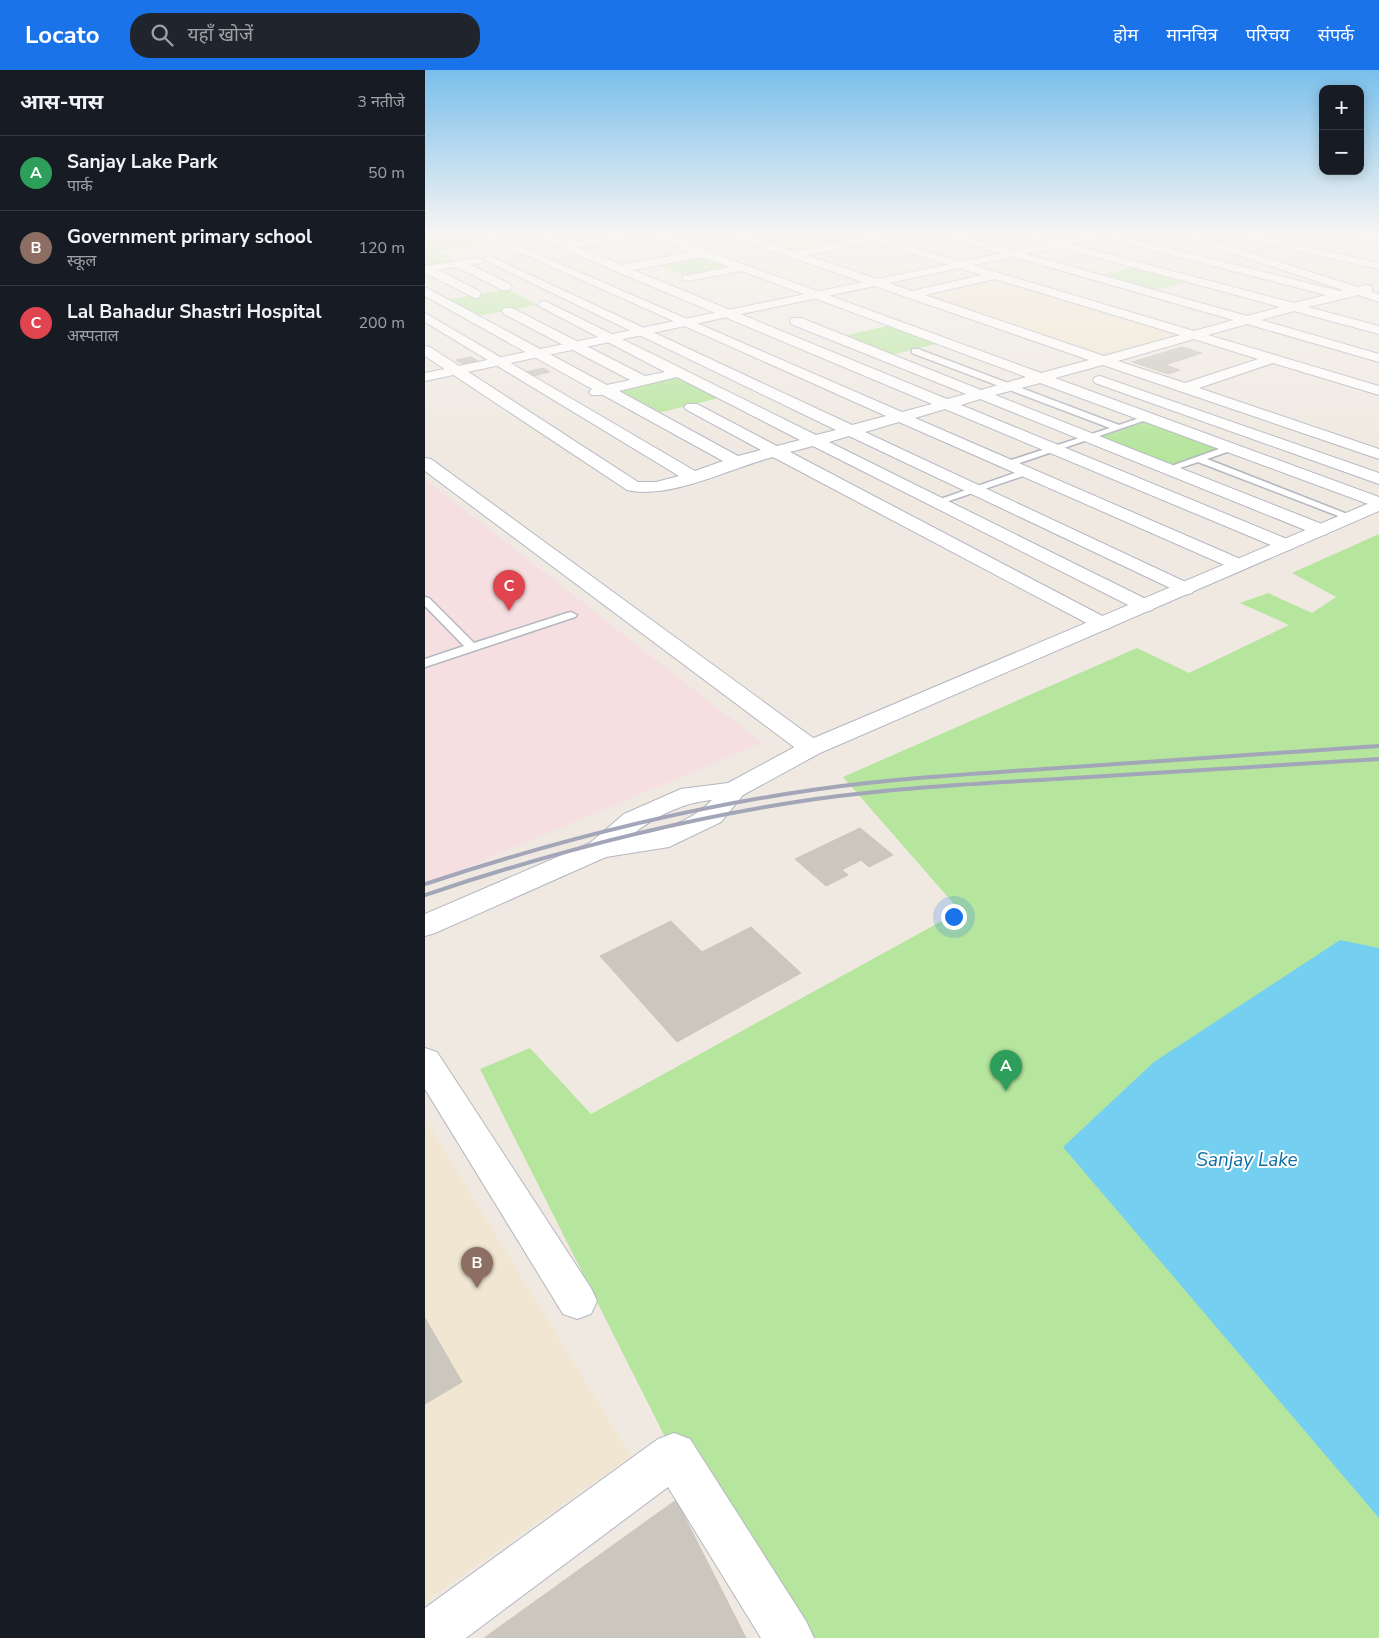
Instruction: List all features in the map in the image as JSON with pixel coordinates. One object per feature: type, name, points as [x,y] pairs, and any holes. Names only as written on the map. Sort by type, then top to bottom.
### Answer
[{"type":"street","points":[[451,305],[737,462]]},
{"type":"street","points":[[474,318],[500,313],[515,305]]},
{"type":"street","points":[[536,305],[608,338],[1145,606]]},
{"type":"street","points":[[586,305],[1185,589]]},
{"type":"street","points":[[647,305],[1239,566]]},
{"type":"street","points":[[709,305],[1285,545]]},
{"type":"street","points":[[425,377],[763,305]]},
{"type":"street","points":[[802,305],[814,310]]},
{"type":"street","points":[[846,305],[1379,504]]},
{"type":"street","points":[[940,305],[1185,388],[1375,449]]},
{"type":"street","points":[[1093,305],[1379,391]]},
{"type":"street","points":[[1196,305],[1379,358]]},
{"type":"street","points":[[1239,305],[1325,329]]},
{"type":"street","points":[[1288,305],[1379,330]]},
{"type":"street","points":[[425,350],[633,486],[642,489],[693,477],[737,462],[1301,305]]},
{"type":"street","points":[[759,306],[1320,530]]},
{"type":"street","points":[[930,315],[954,310]]},
{"type":"street","points":[[500,313],[574,345],[643,381]]},
{"type":"street","points":[[425,317],[693,477]]},
{"type":"street","points":[[874,327],[912,319]]},
{"type":"street","points":[[1203,321],[1250,335]]},
{"type":"street","points":[[834,336],[857,331]]},
{"type":"street","points":[[653,416],[948,344]]},
{"type":"street","points":[[1357,352],[1379,344]]},
{"type":"street","points":[[1185,388],[1272,359]]},
{"type":"street","points":[[1051,363],[1379,479]]},
{"type":"street","points":[[519,410],[678,373]]},
{"type":"street","points":[[692,407],[1103,624]]},
{"type":"street","points":[[425,463],[811,748]]},
{"type":"street","points":[[425,926],[600,849],[659,841],[712,816],[734,790],[811,748],[1239,566],[1379,504]]},
{"type":"street","points":[[425,1061],[577,1301]]},
{"type":"street","points":[[425,1638],[674,1455],[789,1638]]},
{"type":"lane","points":[[915,351],[1119,428]]},
{"type":"lane","points":[[1008,464],[1148,418]]},
{"type":"lane","points":[[1168,469],[1230,448]]},
{"type":"lane","points":[[1199,459],[1350,517]]},
{"type":"lane","points":[[937,502],[1026,472]]},
{"type":"lane","points":[[425,600],[472,648]]},
{"type":"lane","points":[[425,663],[571,615]]},
{"type":"shaded area","points":[[952,305],[1086,305],[1182,334],[1105,356]]},
{"type":"shaded area","points":[[425,479],[762,743],[425,885]]},
{"type":"shaded area","points":[[425,1119],[631,1456],[425,1602]]},
{"type":"green space","points":[[457,305],[537,305],[477,316]]},
{"type":"green space","points":[[891,325],[940,343],[887,356],[839,337]]},
{"type":"green space","points":[[677,375],[723,397],[654,414],[610,391]]},
{"type":"green space","points":[[1151,420],[1224,447],[1166,468],[1094,439]]},
{"type":"green space","points":[[1379,534],[1379,1638],[785,1638],[674,1455],[480,1069],[530,1048],[591,1114],[960,911],[843,777],[1137,648],[1189,673],[1289,625],[1240,603],[1268,593],[1312,613],[1336,597],[1292,573]]},
{"type":"water","name":"Sanjay Lake","points":[[1340,940],[1379,948],[1379,1518],[1063,1147],[1154,1062]]},
{"type":"building","points":[[1182,347],[1202,353],[1165,365],[1180,370],[1168,374],[1132,362]]},
{"type":"building","points":[[471,357],[478,361],[463,364],[456,360]]},
{"type":"building","points":[[543,368],[550,372],[533,376],[526,372]]},
{"type":"building","points":[[860,828],[893,855],[869,867],[861,860],[842,870],[848,875],[826,886],[795,859]]},
{"type":"building","points":[[671,921],[702,952],[751,927],[801,973],[677,1042],[600,956]]},
{"type":"building","points":[[425,1318],[462,1382],[425,1404]]},
{"type":"building","points":[[676,1500],[746,1638],[484,1638]]},
{"type":"railway","points":[[425,884],[520,854],[617,828],[714,807],[812,790],[957,775],[1379,746]]},
{"type":"railway","points":[[425,895],[473,879],[619,838],[717,816],[816,799],[944,786],[1379,759]]},
{"type":"place","name":"Lal Bahadur Shastri Hospital","points":[[509,611]]},
{"type":"place","name":"Sanjay Lake Park","points":[[1006,1091]]},
{"type":"place","name":"Government primary school","points":[[477,1288]]}]
